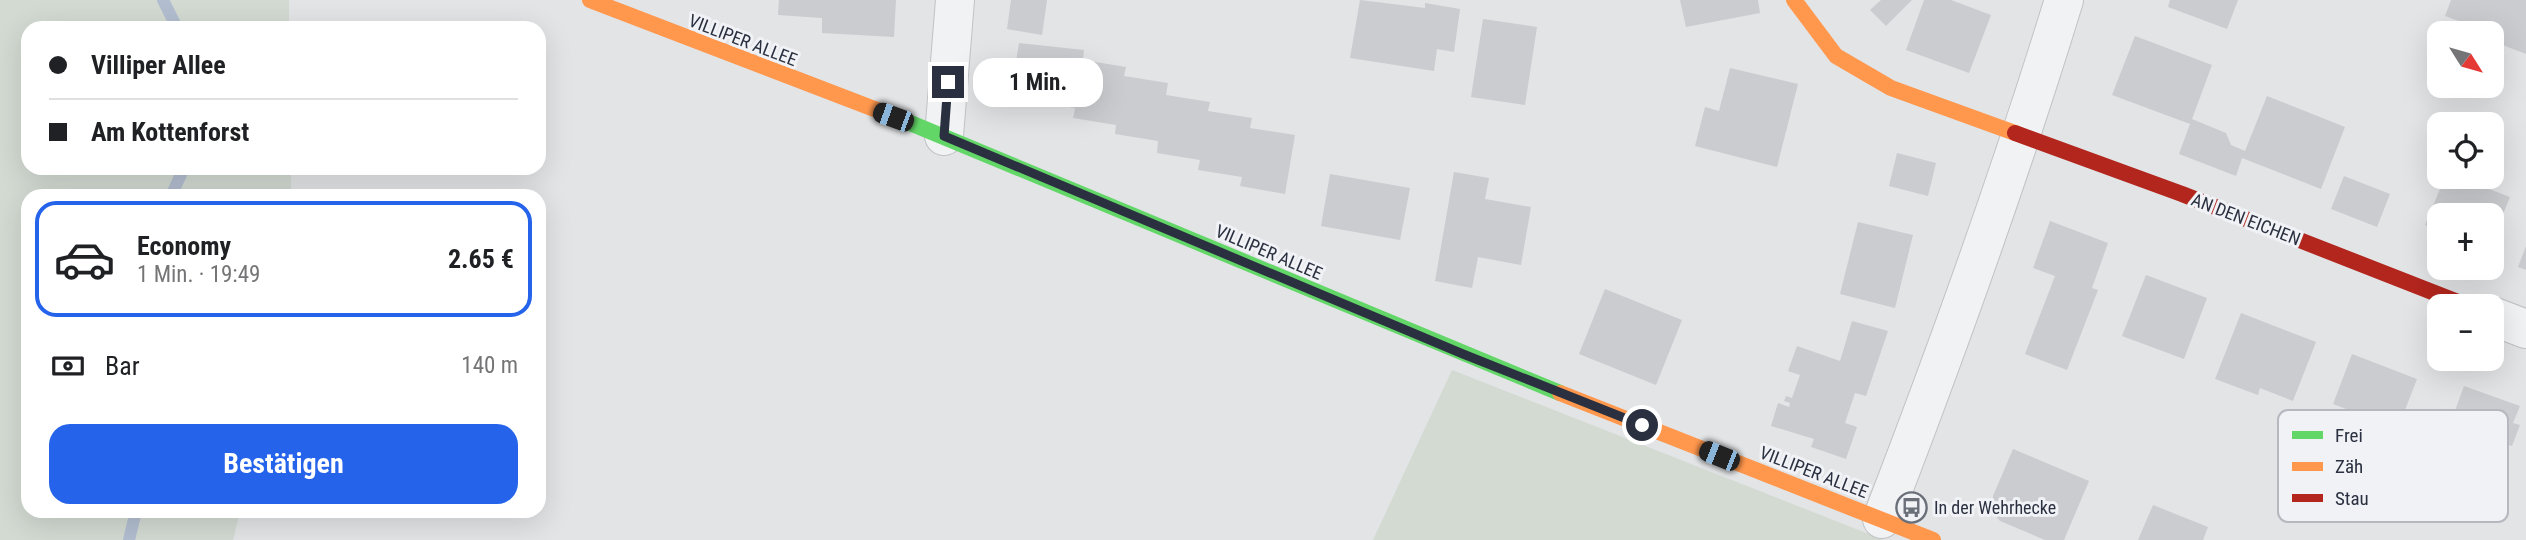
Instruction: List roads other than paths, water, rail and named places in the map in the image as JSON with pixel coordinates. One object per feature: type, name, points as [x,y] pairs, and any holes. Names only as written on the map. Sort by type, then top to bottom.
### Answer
[{"type":"street","name":"VILLIPER ALLEE","points":[[590,0],[944,136],[1463,354],[1933,540]]},
{"type":"street","points":[[944,136],[955,0]]},
{"type":"street","name":"AN DEN EICHEN","points":[[1794,0],[1836,56],[1891,88],[2182,194],[2437,294]]},
{"type":"street","points":[[1881,519],[1961,312],[2022,136],[2064,0]]},
{"type":"street","points":[[2504,321],[2526,329]]},
{"type":"waterway","points":[[163,0],[174,21]]},
{"type":"waterway","points":[[174,189],[181,175]]},
{"type":"waterway","points":[[129,540],[134,518]]},
{"type":"place","name":"In der Wehrhecke","points":[[1911,507]]}]
